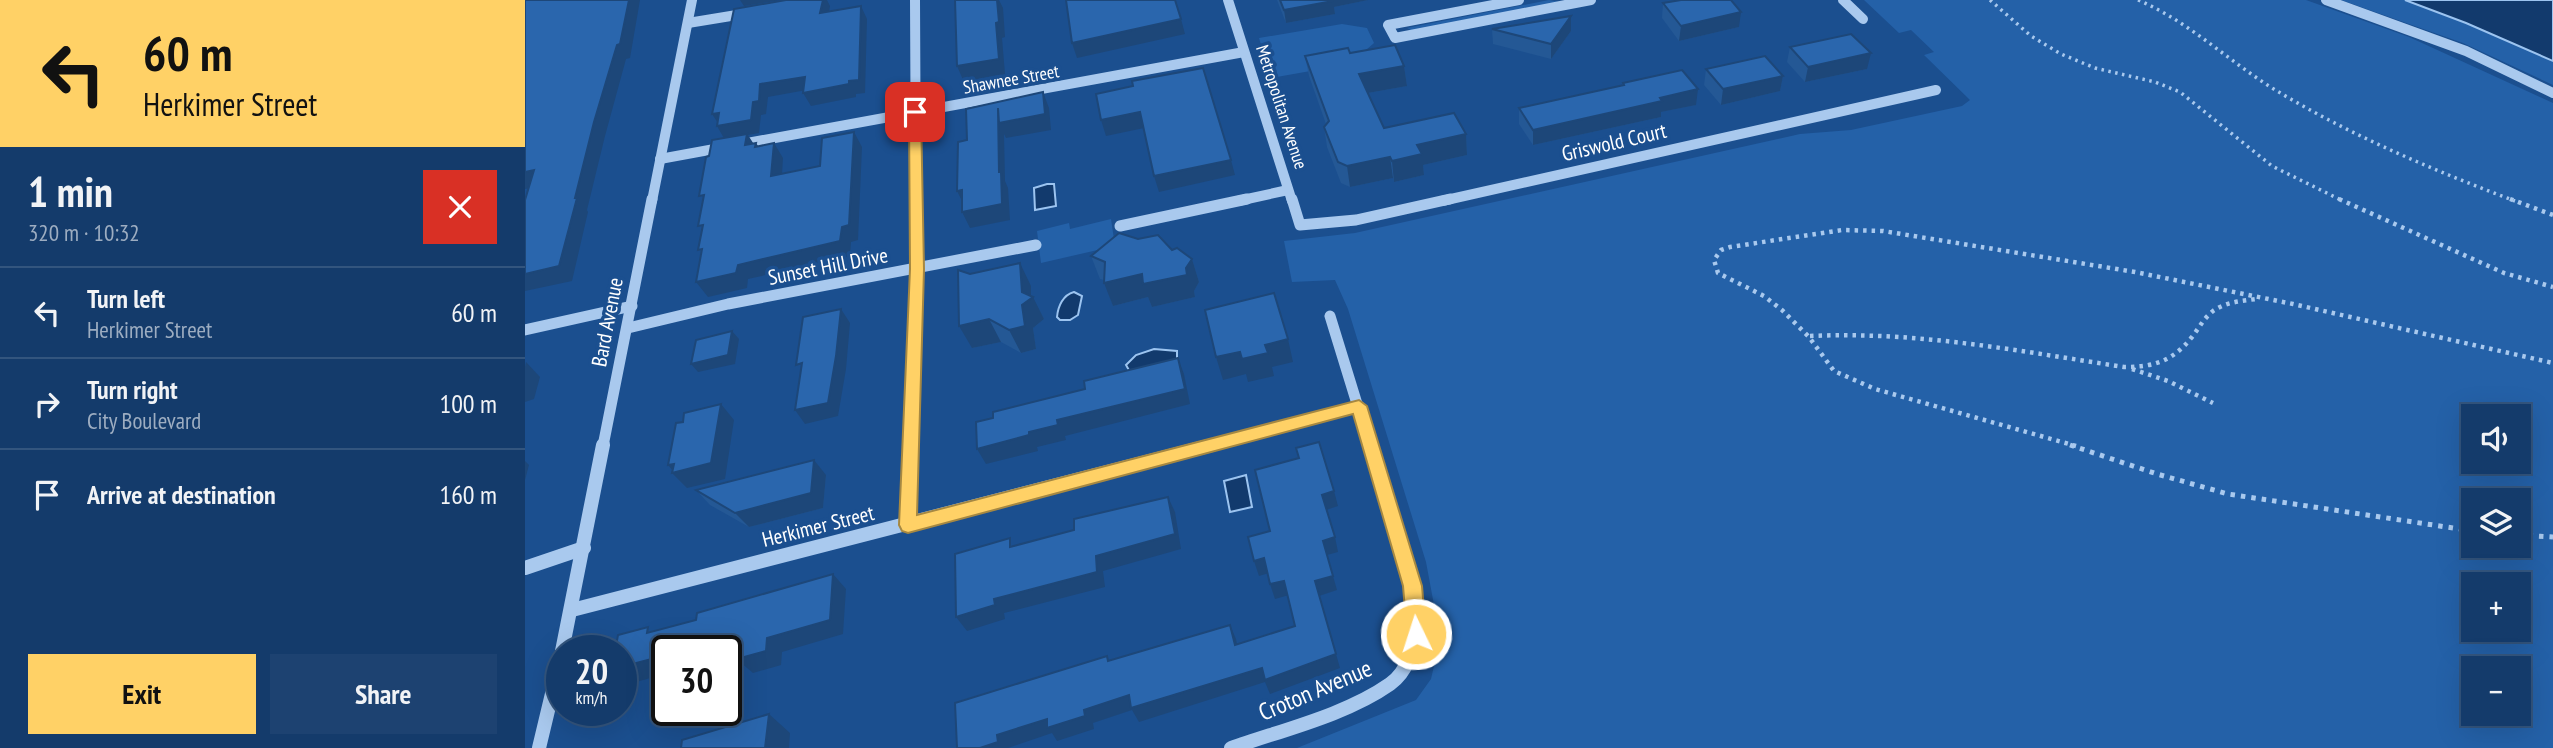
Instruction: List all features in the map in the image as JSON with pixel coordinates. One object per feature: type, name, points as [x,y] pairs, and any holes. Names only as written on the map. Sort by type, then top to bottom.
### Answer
[{"type":"street","name":"Bard Avenue","points":[[566,635],[692,0]]},
{"type":"street","points":[[908,525],[917,269],[915,0]]},
{"type":"street","name":"Metropolitan Avenue","points":[[1228,0],[1300,225]]},
{"type":"street","points":[[1519,0],[1388,25],[1395,38],[1585,1]]},
{"type":"street","points":[[1843,0],[1863,19]]},
{"type":"street","points":[[2326,0],[2466,51],[2553,93]]},
{"type":"street","points":[[688,23],[762,10]]},
{"type":"street","name":"Shawnee Street","points":[[660,159],[1244,52]]},
{"type":"street","name":"Griswold Court","points":[[1300,225],[1356,220],[1936,90]]},
{"type":"street","points":[[1120,226],[1288,190]]},
{"type":"street","name":"Sunset Hill Drive","points":[[628,328],[694,311],[1036,245]]},
{"type":"street","points":[[525,330],[632,306]]},
{"type":"street","points":[[1330,316],[1359,406]]},
{"type":"street","name":"Herkimer Street","points":[[572,610],[1359,406]]},
{"type":"street","name":"Croton Avenue","points":[[1231,748],[1359,702],[1393,682],[1407,662],[1416,634],[1413,586],[1359,406]]},
{"type":"street","points":[[525,568],[584,548]]},
{"type":"street","name":"Bard Avenue","points":[[539,748],[546,719]]},
{"type":"path","points":[[1990,0],[2009,19],[2049,50],[2092,67],[2152,80],[2178,91],[2209,112],[2260,158],[2286,175],[2469,258],[2553,287]]},
{"type":"path","points":[[2138,0],[2179,20],[2246,72],[2373,142],[2416,162],[2553,215]]},
{"type":"path","points":[[2461,529],[2277,504],[2228,494],[1849,379],[1834,371],[1809,337],[1764,296],[1731,282],[1718,273],[1714,260],[1716,255],[1730,247],[1842,230],[1882,230],[2135,272],[2265,298],[2553,363]]},
{"type":"path","points":[[2124,367],[2160,363],[2172,358],[2219,306],[2237,300],[2265,298]]},
{"type":"path","points":[[1809,337],[1869,334],[1966,342],[2124,367],[2168,381],[2213,403]]},
{"type":"path","points":[[2531,536],[2553,537]]},
{"type":"shaded area","points":[[1549,0],[1560,2],[1413,31],[1407,28]]},
{"type":"shaded area","points":[[1864,0],[2306,0],[2409,37],[2553,103],[2553,748],[1297,748],[1416,700],[1431,679],[1437,653],[1437,621],[1426,562],[1348,309],[1335,280],[1292,282],[1284,241],[1355,233],[1800,134],[1851,130],[1962,106],[1970,100],[1924,55],[1934,52],[1911,30],[1899,33]]},
{"type":"shaded area","points":[[2341,0],[2553,0],[2553,85],[2463,43]]},
{"type":"shaded area","points":[[2405,0],[2553,0],[2553,61],[2466,23]]},
{"type":"shaded area","points":[[1342,24],[1367,28],[1374,43],[1350,64],[1271,78],[1259,38]]},
{"type":"shaded area","points":[[1054,184],[1056,206],[1035,210],[1034,188]]},
{"type":"shaded area","points":[[1111,219],[1115,246],[1041,263],[1037,231],[1069,223],[1070,229]]},
{"type":"shaded area","points":[[1074,292],[1082,296],[1078,315],[1070,320],[1060,320],[1057,317],[1060,305],[1064,298]]},
{"type":"shaded area","points":[[1154,349],[1177,351],[1177,360],[1130,372],[1126,365],[1136,355]]},
{"type":"shaded area","points":[[1246,475],[1252,507],[1230,512],[1224,481]]},
{"type":"building","points":[[525,0],[629,0],[620,44],[617,45],[594,122],[559,266],[525,274],[525,200],[534,170],[525,172]]},
{"type":"building","points":[[786,0],[823,0],[820,13],[861,6],[859,80],[803,93],[805,77],[760,84],[759,101],[753,102],[751,120],[717,126],[719,113],[712,114],[734,9]]},
{"type":"building","points":[[955,0],[997,0],[999,59],[957,66]]},
{"type":"building","points":[[1066,0],[1175,0],[1181,19],[1072,43]]},
{"type":"building","points":[[1280,0],[1333,0],[1333,1],[1284,10]]},
{"type":"building","points":[[1681,0],[1731,0],[1741,12],[1681,26],[1663,3]]},
{"type":"building","points":[[1571,16],[1551,44],[1492,29]]},
{"type":"building","points":[[1851,34],[1871,53],[1808,67],[1790,47]]},
{"type":"building","points":[[1395,45],[1404,66],[1359,74],[1384,128],[1454,113],[1466,134],[1417,145],[1422,154],[1392,161],[1390,157],[1347,166],[1338,162],[1324,127],[1329,121],[1305,56],[1348,48],[1350,53]]},
{"type":"building","points":[[1765,56],[1783,76],[1723,89],[1706,69]]},
{"type":"building","points":[[1203,68],[1231,160],[1154,176],[1140,112],[1101,120],[1096,94],[1133,86],[1132,81]]},
{"type":"building","points":[[1682,70],[1698,89],[1660,98],[1662,101],[1533,130],[1519,108],[1624,85],[1623,83]]},
{"type":"building","points":[[1043,92],[1045,114],[999,123],[998,108],[1002,204],[962,212],[962,190],[957,191],[958,142],[967,140],[966,109]]},
{"type":"building","points":[[854,132],[849,225],[842,227],[840,241],[738,265],[736,273],[696,282],[703,225],[698,226],[704,195],[699,196],[712,140],[747,134],[745,145],[756,143],[755,147],[774,143],[771,176],[820,166],[822,138]]},
{"type":"building","points":[[1119,233],[1138,239],[1158,235],[1172,250],[1177,248],[1192,259],[1186,268],[1187,275],[1143,284],[1142,274],[1104,283],[1105,262],[1091,256]]},
{"type":"building","points":[[1020,263],[1022,292],[1033,297],[1022,305],[1025,326],[1009,330],[989,319],[959,326],[958,270],[970,274]]},
{"type":"building","points":[[1274,293],[1288,339],[1265,345],[1268,353],[1242,359],[1240,352],[1216,357],[1205,310]]},
{"type":"building","points":[[841,309],[828,403],[795,410],[802,363],[796,365],[803,317]]},
{"type":"building","points":[[732,331],[728,355],[691,364],[696,340]]},
{"type":"building","points":[[1178,358],[1185,389],[1057,420],[1058,425],[977,449],[976,422],[993,418],[993,412],[1085,389],[1084,381]]},
{"type":"building","points":[[721,404],[711,463],[672,473],[674,464],[668,465],[676,423],[683,422],[684,413]]},
{"type":"building","points":[[1319,442],[1334,491],[1322,495],[1335,537],[1323,541],[1333,576],[1315,581],[1336,654],[1265,680],[1262,668],[1131,708],[1129,695],[1084,710],[1085,716],[1047,728],[1047,719],[997,735],[998,742],[980,748],[957,748],[955,703],[1107,656],[1108,661],[1230,625],[1235,645],[1295,626],[1284,581],[1270,584],[1264,558],[1254,561],[1248,537],[1270,531],[1255,470],[1299,458],[1296,448]]},
{"type":"building","points":[[814,460],[811,493],[735,513],[696,490]]},
{"type":"building","points":[[1168,497],[1175,534],[1096,556],[1097,572],[994,599],[995,605],[956,617],[955,554],[1010,538],[1010,547],[1074,530],[1074,519]]},
{"type":"building","points":[[833,574],[830,620],[767,638],[766,651],[742,658],[742,635],[651,635],[651,659],[637,663],[637,635],[618,635],[648,627],[647,633],[696,620],[697,613]]},
{"type":"building","points":[[769,714],[765,748],[681,748],[682,740],[729,726],[742,726],[742,722]]},
{"type":"route","points":[[915,112],[917,269],[908,525],[1359,406],[1413,586],[1416,634]]}]
